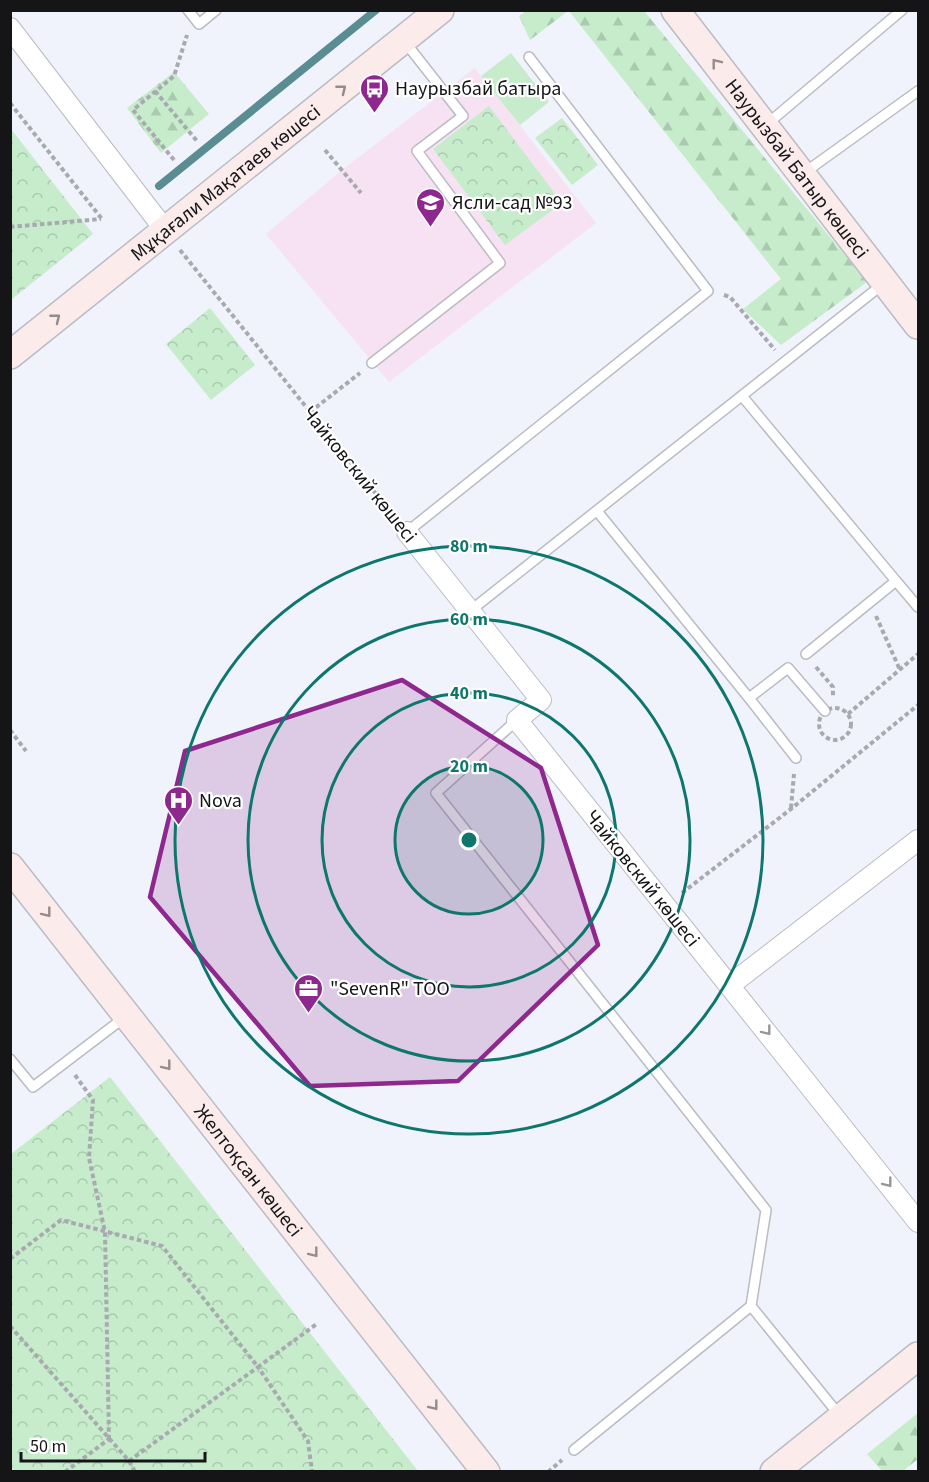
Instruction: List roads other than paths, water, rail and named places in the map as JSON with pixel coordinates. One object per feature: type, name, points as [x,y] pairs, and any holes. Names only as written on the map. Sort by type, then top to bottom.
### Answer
[{"type":"main road","name":"Мұқағали Мақатаев көшесі","points":[[10,355],[440,10]]},
{"type":"main road","name":"Наурызбай Батыр көшесі","points":[[675,10],[918,325]]},
{"type":"main road","name":"Желтоқсан көшесі","points":[[10,867],[486,1472]]},
{"type":"main road","points":[[774,1472],[918,1356]]},
{"type":"street","points":[[10,28],[165,230]]},
{"type":"street","name":"Чайковский көшесі","points":[[406,532],[541,700],[517,720],[918,1222]]},
{"type":"street","points":[[730,985],[918,840]]},
{"type":"lane","points":[[190,13],[199,24],[216,10]]},
{"type":"lane","points":[[764,126],[902,10]]},
{"type":"lane","points":[[372,363],[500,263],[417,151],[463,116],[403,40]]},
{"type":"lane","points":[[406,532],[708,291],[529,57]]},
{"type":"lane","points":[[802,175],[918,91]]},
{"type":"lane","points":[[470,611],[885,282]]},
{"type":"lane","points":[[742,396],[918,607]]},
{"type":"lane","points":[[597,511],[796,758]]},
{"type":"lane","points":[[806,654],[896,580]]},
{"type":"lane","points":[[749,698],[788,668],[830,709]]},
{"type":"lane","points":[[517,720],[436,793],[766,1210],[751,1306],[574,1450]]},
{"type":"lane","points":[[10,1059],[33,1087],[127,1015]]},
{"type":"lane","points":[[751,1306],[841,1417]]},
{"type":"waterway","points":[[159,186],[376,10]]},
{"type":"place","name":"Наурызбай батыра","points":[[374,114]]},
{"type":"place","name":"Ясли-сад №93","points":[[431,228]]},
{"type":"place","name":"Nova","points":[[178,826]]},
{"type":"place","name":"\"SevenR\" ТОО","points":[[309,1014]]}]
